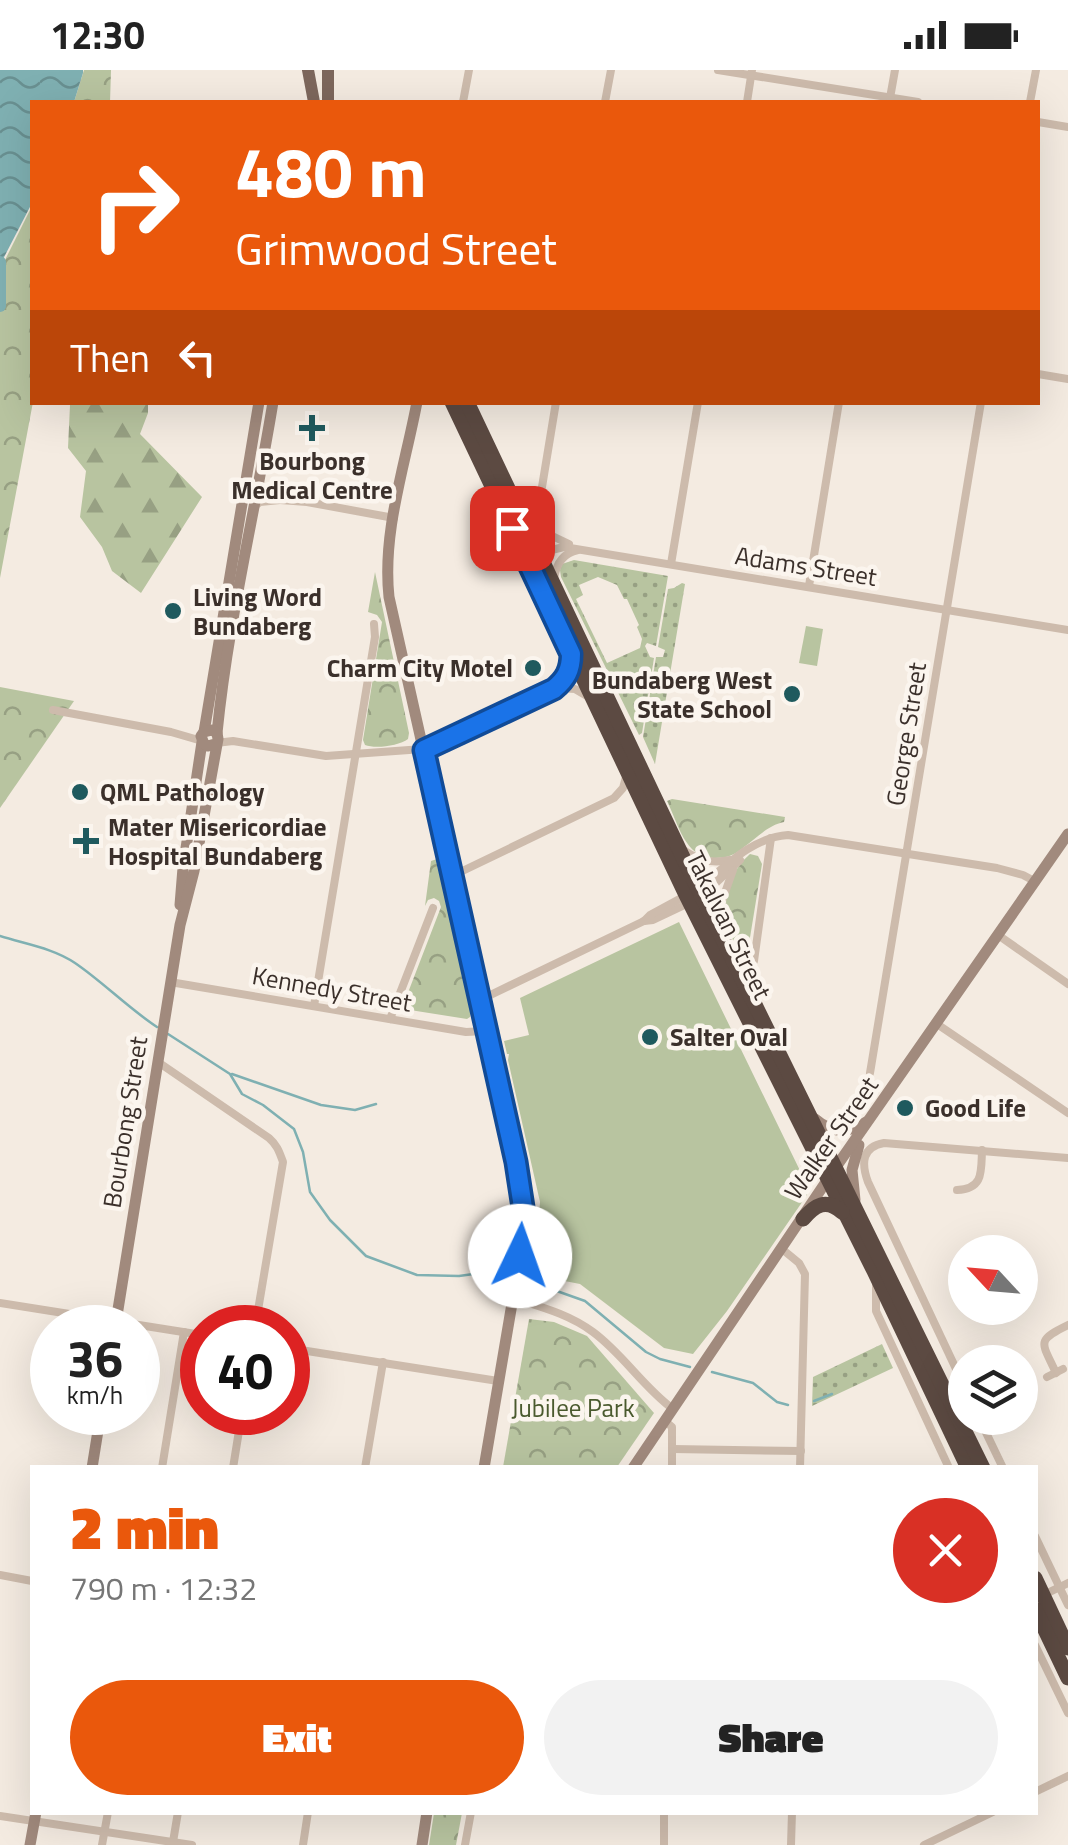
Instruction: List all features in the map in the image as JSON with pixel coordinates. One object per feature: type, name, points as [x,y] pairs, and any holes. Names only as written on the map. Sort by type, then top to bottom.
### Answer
[{"type":"highway","name":"Takalvan Street","points":[[456,405],[516,506],[571,654],[644,806],[694,896],[980,1465]]},
{"type":"highway","name":"Takalvan Street","points":[[456,405],[533,556],[556,590],[674,837],[694,896],[725,943],[809,1112],[832,1174]]},
{"type":"highway","points":[[802,1219],[823,1203],[851,1211]]},
{"type":"highway","name":"Takalvan Street","points":[[851,1211],[876,1277],[967,1465]]},
{"type":"highway","points":[[1038,1601],[1064,1654],[1068,1678]]},
{"type":"main road","points":[[311,70],[314,96]]},
{"type":"main road","points":[[328,70],[328,100]]},
{"type":"street","points":[[463,100],[469,70]]},
{"type":"street","points":[[605,100],[611,70]]},
{"type":"street","points":[[718,70],[904,100]]},
{"type":"street","points":[[890,98],[895,70]]},
{"type":"street","points":[[1030,100],[1036,70]]},
{"type":"street","points":[[747,100],[752,73]]},
{"type":"street","points":[[1040,122],[1068,127]]},
{"type":"street","points":[[1040,374],[1068,379]]},
{"type":"street","name":"Bourbong Street","points":[[255,478],[259,405]]},
{"type":"street","name":"Bourbong Street","points":[[118,1305],[209,738],[220,700],[247,514],[272,405]]},
{"type":"street","points":[[415,405],[388,560],[389,598],[521,1186],[523,1238],[484,1465]]},
{"type":"street","points":[[540,493],[555,405]]},
{"type":"street","points":[[671,564],[698,405]]},
{"type":"street","points":[[809,586],[839,405]]},
{"type":"street","name":"George Street","points":[[870,1073],[981,405]]},
{"type":"street","points":[[255,478],[262,492],[280,500]]},
{"type":"street","points":[[247,514],[260,502],[280,500],[394,518]]},
{"type":"street","points":[[516,506],[548,534],[582,550]]},
{"type":"street","name":"Adams Street","points":[[533,556],[557,547],[582,550],[1068,630]]},
{"type":"street","points":[[556,590],[559,562],[570,552],[582,550]]},
{"type":"street","points":[[314,1006],[376,637],[374,624]]},
{"type":"street","points":[[53,710],[326,756],[424,750],[554,689],[568,674],[571,654]]},
{"type":"street","points":[[554,689],[576,689],[595,704]]},
{"type":"street","points":[[614,798],[624,784],[626,768]]},
{"type":"street","points":[[452,876],[614,798],[628,798],[644,806]]},
{"type":"street","name":"Walker Street","points":[[635,1465],[998,936],[1064,850],[1068,834]]},
{"type":"street","points":[[480,1000],[644,920],[652,920],[694,896],[749,849],[771,838],[797,836],[1008,870],[1036,882]]},
{"type":"street","points":[[674,837],[682,848],[702,860],[740,857]]},
{"type":"street","points":[[754,961],[771,838]]},
{"type":"street","points":[[725,943],[722,901],[728,878],[740,857]]},
{"type":"street","points":[[390,1019],[432,908]]},
{"type":"street","points":[[998,936],[1068,984]]},
{"type":"street","name":"Kennedy Street","points":[[170,982],[466,1032],[486,1031]]},
{"type":"street","points":[[937,1024],[1068,1113]]},
{"type":"street","points":[[158,1062],[276,1145],[282,1162],[259,1305]]},
{"type":"street","points":[[809,1112],[828,1128],[846,1130],[862,1125],[882,1103]]},
{"type":"street","points":[[851,1211],[853,1162],[869,1122]]},
{"type":"street","points":[[948,1352],[868,1182],[864,1156],[870,1148],[884,1143],[1068,1158]]},
{"type":"street","points":[[957,1190],[979,1180],[982,1150]]},
{"type":"street","points":[[782,1249],[799,1263],[805,1274],[800,1465]]},
{"type":"street","points":[[876,1277],[876,1311],[948,1465]]},
{"type":"street","points":[[513,1298],[579,1322],[673,1409]]},
{"type":"street","points":[[0,1303],[30,1309]]},
{"type":"street","points":[[1056,1373],[1044,1342],[1048,1335],[1068,1326]]},
{"type":"street","points":[[310,1351],[498,1381]]},
{"type":"street","points":[[162,1465],[180,1357]]},
{"type":"street","points":[[365,1465],[382,1362]]},
{"type":"street","points":[[665,1421],[672,1427],[672,1465]]},
{"type":"street","points":[[92,1465],[97,1435]]},
{"type":"street","points":[[233,1465],[238,1435]]},
{"type":"street","points":[[987,1435],[1001,1465]]},
{"type":"street","points":[[672,1450],[801,1452]]},
{"type":"street","points":[[1038,1541],[1064,1586],[1068,1605]]},
{"type":"street","points":[[0,1576],[30,1581]]},
{"type":"street","points":[[1038,1601],[1064,1586]]},
{"type":"street","points":[[1038,1645],[1064,1654]]},
{"type":"street","points":[[1038,1650],[1068,1713]]},
{"type":"street","points":[[1038,1791],[1068,1776]]},
{"type":"street","points":[[102,1845],[107,1815]]},
{"type":"street","points":[[173,1842],[178,1815]]},
{"type":"street","points":[[303,1845],[308,1815]]},
{"type":"street","points":[[422,1845],[427,1815]]},
{"type":"street","points":[[465,1845],[470,1815]]},
{"type":"street","points":[[664,1815],[664,1845]]},
{"type":"street","points":[[791,1845],[792,1815]]},
{"type":"street","points":[[924,1845],[987,1815]]},
{"type":"street","points":[[0,1816],[35,1817],[104,1833],[192,1845]]},
{"type":"street","points":[[30,1845],[35,1817]]},
{"type":"green space","points":[[84,70],[111,70],[110,100],[75,100]]},
{"type":"green space","points":[[30,210],[32,405],[0,578],[0,270]]},
{"type":"green space","points":[[70,405],[148,405],[140,434],[202,497],[141,593],[112,571],[102,547],[80,517],[86,471],[68,448]]},
{"type":"green space","points":[[574,560],[668,576],[656,646],[645,646],[654,658],[639,735],[561,577],[562,564]],"holes":[[[598,577],[617,585],[627,599],[642,639],[640,648],[607,663],[576,599],[583,595],[579,585]]]},
{"type":"green space","points":[[375,572],[409,733],[404,741],[381,747],[365,745],[363,740],[382,622],[368,612]]},
{"type":"green space","points":[[685,584],[655,764],[643,737],[656,657],[663,657],[665,650],[658,647],[668,589]]},
{"type":"green space","points":[[806,626],[823,629],[817,666],[799,663]]},
{"type":"green space","points":[[0,687],[74,701],[0,808]]},
{"type":"green space","points":[[667,801],[785,817],[784,822],[734,854],[705,857],[696,853],[684,838]]},
{"type":"green space","points":[[750,854],[758,856],[762,864],[746,962],[731,936],[726,907],[732,879]]},
{"type":"green space","points":[[437,859],[471,1012],[467,1019],[410,1010],[404,1003],[441,907],[434,898],[425,906],[431,861]]},
{"type":"green space","points":[[679,922],[807,1185],[807,1195],[693,1354],[664,1348],[580,1284],[544,1277],[540,1288],[530,1287],[540,1202],[504,1041],[529,1035],[520,998]]},
{"type":"green space","name":"Jubilee Park","points":[[529,1319],[554,1322],[587,1336],[654,1413],[618,1465],[503,1465]]},
{"type":"green space","points":[[882,1344],[893,1368],[812,1406],[813,1377]]},
{"type":"green space","points":[[434,1815],[462,1815],[456,1845],[429,1845]]},
{"type":"water","points":[[0,70],[83,70],[75,100],[30,100],[30,207],[0,265]]},
{"type":"waterway","points":[[0,262],[0,306]]},
{"type":"waterway","points":[[0,936],[66,958],[157,1027]]},
{"type":"waterway","points":[[168,1034],[230,1074],[242,1094],[294,1129],[303,1152],[310,1192],[330,1220],[366,1256],[417,1275],[507,1274]]},
{"type":"waterway","points":[[232,1074],[321,1105],[355,1110],[376,1104]]},
{"type":"waterway","points":[[537,1284],[585,1301],[646,1352],[690,1367]]},
{"type":"waterway","points":[[712,1372],[753,1383],[777,1402],[788,1405]]},
{"type":"waterway","points":[[814,1401],[832,1394]]},
{"type":"place","name":"Bourbong Medical Centre","points":[[312,428]]},
{"type":"place","name":"Living Word Bundaberg","points":[[173,611]]},
{"type":"place","name":"Charm City Motel","points":[[533,668]]},
{"type":"place","name":"Bundaberg West State School","points":[[792,694]]},
{"type":"place","name":"QML Pathology","points":[[80,792]]},
{"type":"place","name":"Mater Misericordiae Hospital Bundaberg","points":[[86,841]]},
{"type":"place","name":"Salter Oval","points":[[650,1037]]},
{"type":"place","name":"Good Life","points":[[905,1108]]},
{"type":"route","points":[[512,528],[571,654],[569,670],[554,689],[424,750],[521,1186],[524,1214],[520,1256]]}]
